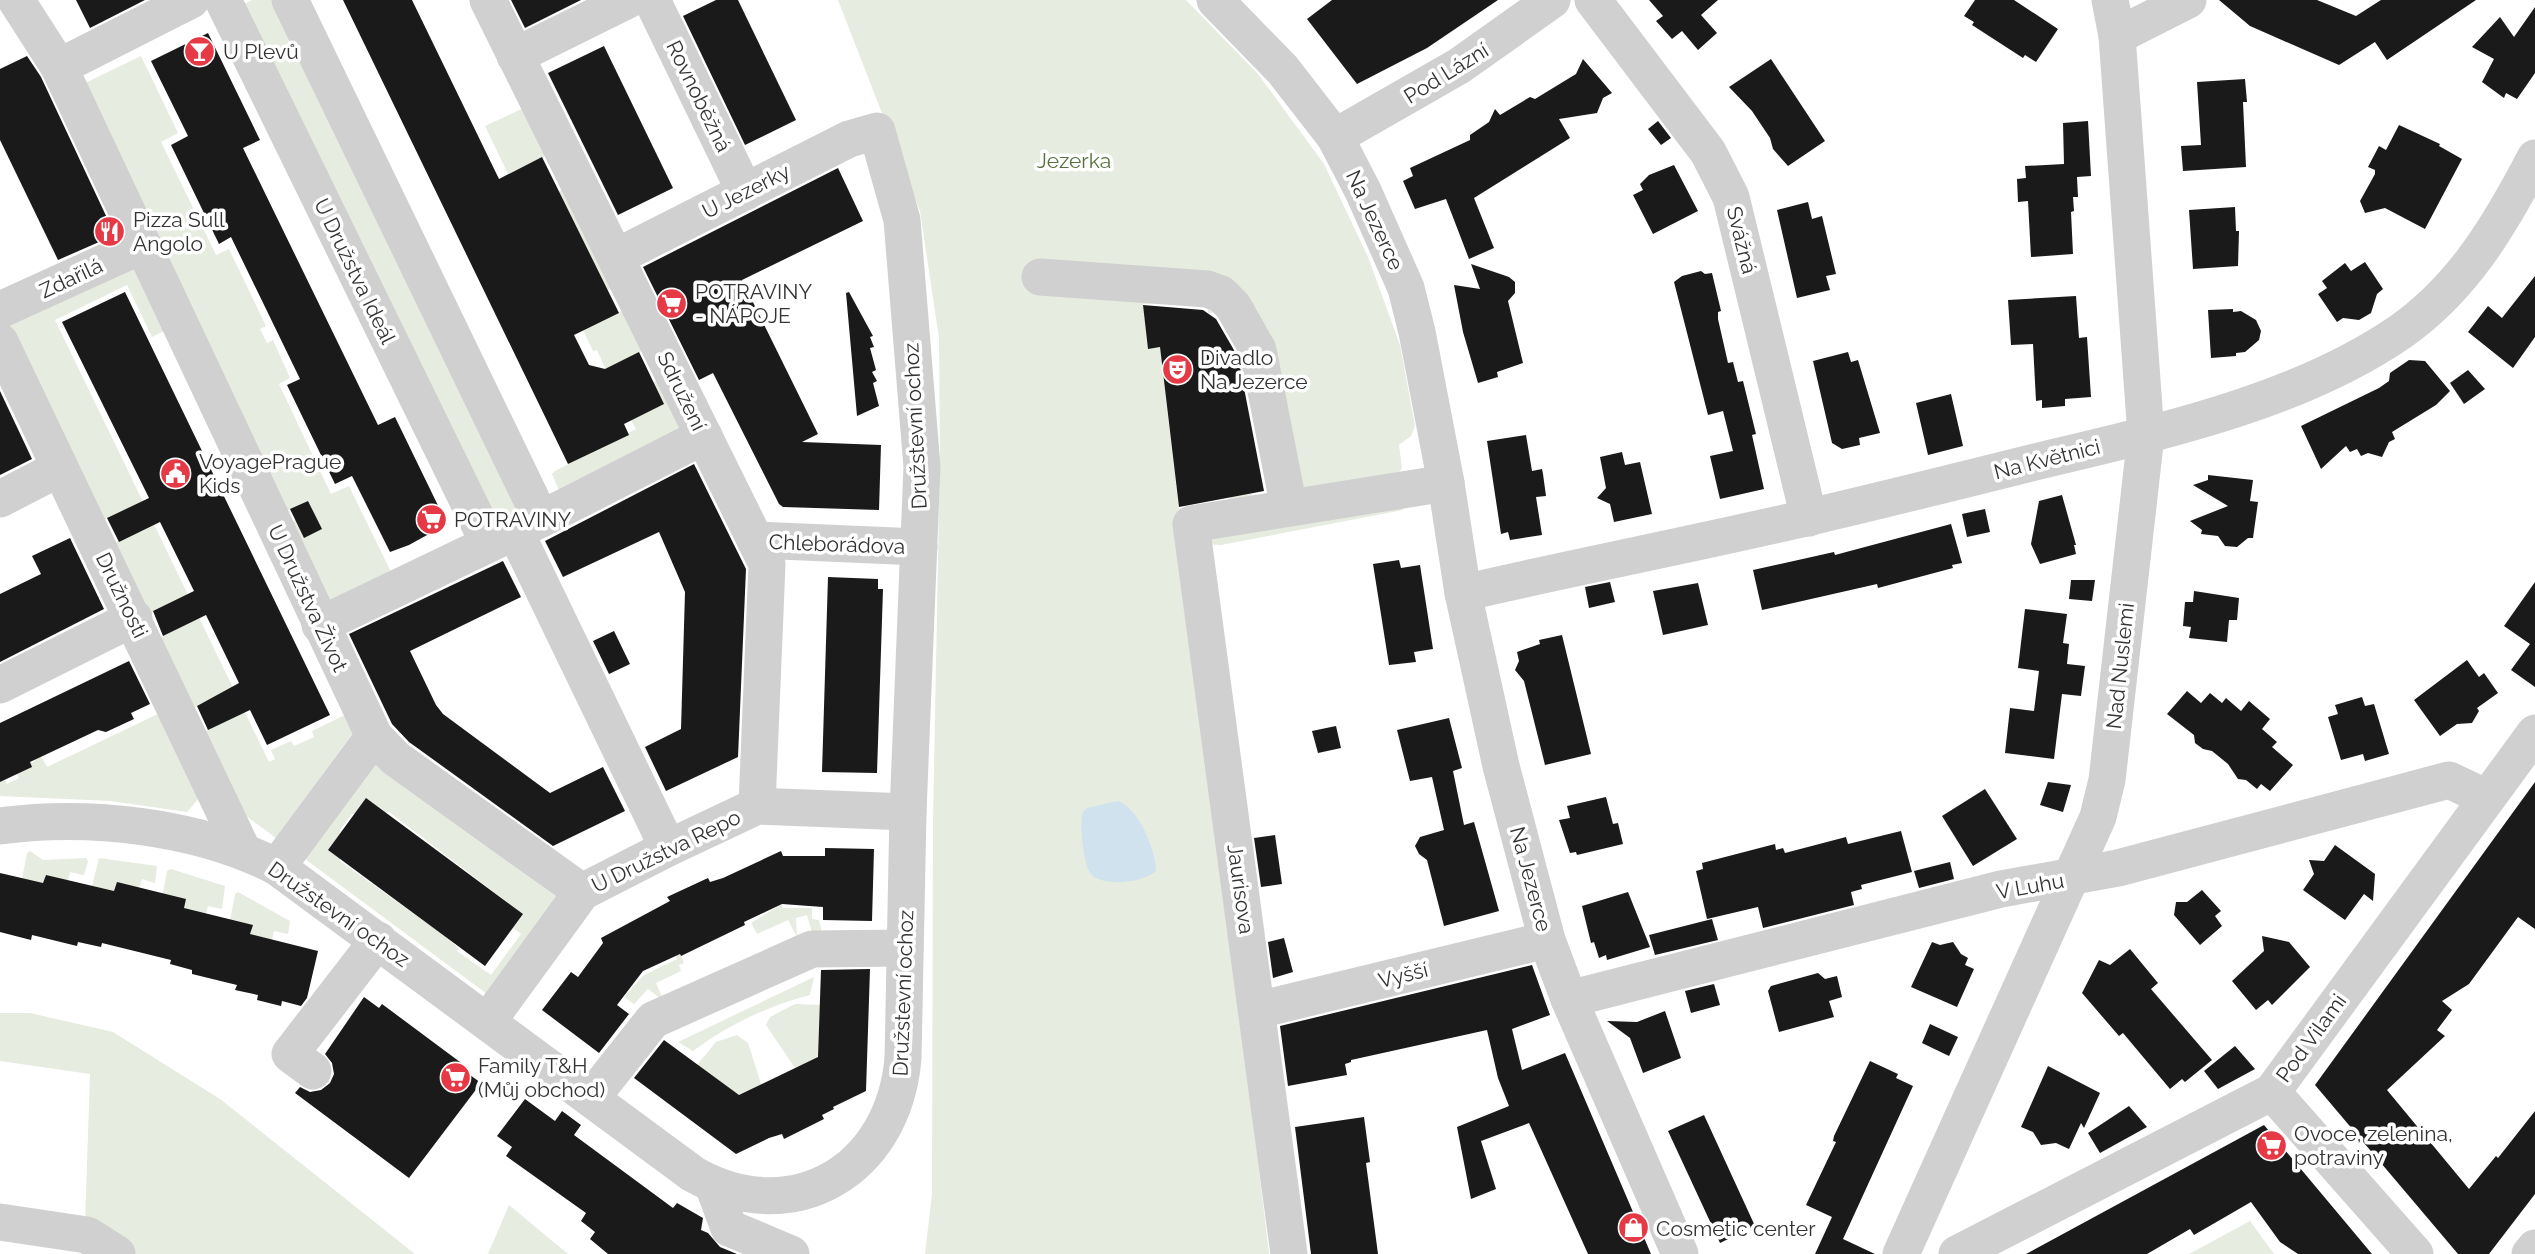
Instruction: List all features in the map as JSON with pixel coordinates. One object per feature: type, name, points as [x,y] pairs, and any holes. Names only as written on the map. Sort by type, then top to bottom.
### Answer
[{"type":"street","name":"U Družstva Život","points":[[16,0],[59,67],[374,736],[395,758],[582,892]]},
{"type":"street","points":[[59,67],[191,0]]},
{"type":"street","name":"U Družstva Ideál","points":[[223,0],[515,531]]},
{"type":"street","name":"U Družstva Ideál","points":[[290,0],[515,531],[668,848]]},
{"type":"street","name":"Sdružení","points":[[488,0],[767,564],[757,806]]},
{"type":"street","points":[[515,56],[628,0]]},
{"type":"street","name":"Rovnoběžná","points":[[652,0],[745,192]]},
{"type":"street","name":"Na Jezerce","points":[[1215,0],[1283,70],[1335,137],[1363,191],[1406,288],[1418,332],[1463,593],[1502,766],[1547,940],[1569,999],[1681,1254]]},
{"type":"street","name":"Pod Lázní","points":[[1335,137],[1459,66],[1552,0]]},
{"type":"street","name":"Svážná","points":[[1593,0],[1708,152],[1728,189],[1809,518]]},
{"type":"street","name":"Nad Nuslemi","points":[[1901,1254],[2098,817],[2106,789],[2146,435],[2116,36],[2110,0]]},
{"type":"street","points":[[2116,36],[2188,0]]},
{"type":"street","name":"U Jezerky","points":[[616,257],[849,139],[877,131]]},
{"type":"street","name":"Družstevní ochoz","points":[[0,826],[118,822],[242,849],[277,867],[693,1174],[713,1185],[758,1195],[810,1189],[833,1179],[874,1145],[887,1123],[901,1082],[908,812],[922,467],[902,220],[877,131]]},
{"type":"street","name":"Na Květnici","points":[[1463,593],[1809,518],[2146,435],[2260,400],[2344,364],[2400,331],[2438,300],[2474,262],[2499,226],[2535,158]]},
{"type":"street","name":"Zdařilá","points":[[0,310],[143,245]]},
{"type":"street","points":[[1040,277],[1207,289],[1221,294],[1233,306],[1258,350],[1289,508],[1446,483]]},
{"type":"street","name":"Družnosti","points":[[0,342],[242,849]]},
{"type":"street","points":[[320,625],[704,436]]},
{"type":"street","points":[[0,499],[60,468]]},
{"type":"street","name":"Jaurisova","points":[[1289,508],[1191,524],[1289,1254]]},
{"type":"street","name":"Chleborádova","points":[[755,540],[919,547]]},
{"type":"street","points":[[0,685],[134,618]]},
{"type":"street","name":"Pod Vilami","points":[[1957,1254],[2272,1092],[2535,733]]},
{"type":"street","points":[[277,867],[374,736]]},
{"type":"street","name":"V Luhu","points":[[1569,999],[2001,890],[2070,879],[2449,780],[2487,798]]},
{"type":"street","name":"U Družstva Repo","points":[[488,1021],[582,892],[668,848],[757,806],[908,812]]},
{"type":"street","points":[[313,1070],[290,1054],[378,940]]},
{"type":"street","name":"Vyšší","points":[[1258,1010],[1547,940]]},
{"type":"street","points":[[592,1097],[653,1020],[812,949],[905,948]]},
{"type":"street","points":[[2272,1092],[2415,1254]]},
{"type":"street","points":[[713,1185],[729,1228],[791,1254]]},
{"type":"street","points":[[0,1222],[87,1235],[117,1254]]},
{"type":"street","points":[[2530,1254],[2535,1248]]},
{"type":"green space","points":[[252,0],[278,0],[519,501],[516,514],[499,523],[239,7]]},
{"type":"green space","name":"Jezerka","points":[[838,0],[1186,0],[1258,74],[1324,164],[1368,257],[1400,345],[1415,426],[1411,436],[1399,445],[1402,468],[1397,476],[1403,510],[1221,545],[1178,543],[1239,1002],[1269,1254],[925,1254],[932,1194],[933,821],[940,456],[939,338],[920,211]],"holes":[[[1206,297],[1208,313],[1229,311],[1234,318],[1241,376],[1255,374],[1279,499],[1252,501],[1244,424],[1220,413],[1230,504],[1179,510],[1160,347],[1148,348],[1143,304]]]},
{"type":"green space","points":[[141,56],[178,133],[161,142],[216,255],[229,249],[266,326],[260,329],[267,343],[273,340],[290,378],[279,384],[331,494],[349,486],[391,572],[331,601],[293,521],[313,511],[308,501],[287,511],[81,85]]},
{"type":"green space","points":[[526,107],[549,154],[528,165],[543,199],[565,188],[613,288],[593,298],[603,320],[624,310],[644,350],[624,360],[638,390],[658,380],[683,430],[559,490],[552,474],[555,471],[636,429],[603,370],[605,368],[597,350],[593,351],[485,126]]},
{"type":"green space","points":[[132,263],[166,330],[152,337],[127,285],[55,320],[269,762],[275,759],[271,750],[291,741],[294,746],[314,737],[312,731],[351,712],[357,727],[276,838],[246,816],[160,638],[181,627],[170,604],[148,614],[7,323]],"holes":[[[124,510],[136,533],[114,543],[103,520]],[[206,701],[227,720],[206,731],[194,708]]]},
{"type":"green space","points":[[160,713],[199,798],[187,812],[111,801],[0,796],[0,782],[5,780],[7,784],[19,778],[17,774],[41,756],[47,767]]},
{"type":"green space","points":[[371,760],[558,898],[487,994],[301,856]],"holes":[[[389,812],[523,914],[513,928],[521,934],[491,975],[457,951],[459,949],[445,936],[340,861],[340,830],[352,814]]]},
{"type":"green space","points":[[30,851],[43,860],[86,858],[88,861],[84,875],[70,872],[68,881],[46,875],[43,883],[22,879],[27,853]]},
{"type":"green space","points":[[99,858],[157,866],[155,883],[142,879],[139,888],[114,891],[92,886]]},
{"type":"green space","points":[[171,869],[225,886],[222,909],[208,906],[206,914],[184,908],[163,894],[167,871]]},
{"type":"green space","points":[[238,892],[290,921],[288,934],[274,931],[272,940],[250,934],[252,925],[230,920],[235,894]]},
{"type":"green space","points":[[782,904],[782,908],[812,908],[812,919],[819,920],[822,933],[812,932],[807,915],[796,918],[797,937],[788,920],[757,934],[751,923]]},
{"type":"green space","points":[[680,954],[684,963],[679,965],[681,971],[656,983],[664,1001],[648,989],[634,1004],[624,997],[644,975],[677,959],[676,955]]},
{"type":"green space","points":[[814,977],[810,995],[749,1017],[693,1051],[678,1042]]},
{"type":"green space","points":[[795,1004],[820,1005],[818,1060],[795,1068],[766,1025],[770,1017]]},
{"type":"green space","points":[[0,1013],[30,1013],[113,1032],[220,1099],[415,1254],[136,1254],[108,1230],[85,1224],[90,1074],[0,1061]]},
{"type":"green space","points":[[737,1035],[748,1043],[761,1084],[741,1097],[697,1065],[716,1042]]},
{"type":"green space","points":[[509,1205],[568,1254],[488,1254]]},
{"type":"green space","points":[[2250,1221],[2274,1254],[2189,1254]]},
{"type":"water","points":[[1118,801],[1133,812],[1145,831],[1153,852],[1156,871],[1126,882],[1107,881],[1093,876],[1084,856],[1081,826],[1083,812],[1087,808]]},
{"type":"building","points":[[76,0],[145,0],[90,28]]},
{"type":"building","points":[[343,0],[412,0],[499,179],[542,157],[619,313],[574,335],[589,365],[605,369],[639,352],[664,404],[624,424],[629,435],[568,464]]},
{"type":"building","points":[[511,0],[581,0],[525,28]]},
{"type":"building","points":[[716,0],[738,0],[796,120],[745,145],[683,16]]},
{"type":"building","points":[[1332,0],[1498,0],[1427,48],[1357,84],[1307,19]]},
{"type":"building","points":[[1649,0],[1718,0],[1701,15],[1717,33],[1698,50],[1682,31],[1672,39],[1656,21],[1663,16]]},
{"type":"building","points":[[1975,0],[2014,0],[2058,29],[2036,62],[2025,55],[2023,58],[1972,25],[1974,22],[1964,16]]},
{"type":"building","points":[[2219,0],[2317,0],[2356,16],[2381,0],[2476,0],[2387,60],[2375,42],[2339,65],[2250,26]]},
{"type":"building","points":[[2535,7],[2535,73],[2517,99],[2506,93],[2504,98],[2482,82],[2494,59],[2472,47],[2500,17],[2514,37]]},
{"type":"building","points":[[208,33],[260,140],[243,148],[378,425],[395,417],[447,524],[409,545],[390,552],[352,476],[335,484],[287,385],[300,379],[231,237],[219,244],[171,145],[188,136],[151,61]]},
{"type":"building","points":[[604,46],[673,188],[618,215],[548,73]]},
{"type":"building","points":[[27,56],[41,77],[115,235],[58,260],[0,140],[0,69]]},
{"type":"building","points":[[1583,59],[1612,93],[1603,98],[1597,113],[1559,119],[1570,138],[1474,198],[1494,248],[1469,259],[1446,199],[1415,209],[1403,181],[1413,176],[1410,168],[1470,140],[1470,135],[1489,122],[1495,109],[1500,115],[1530,97],[1535,99],[1576,74]]},
{"type":"building","points":[[1771,59],[1825,141],[1788,166],[1773,149],[1770,138],[1752,111],[1729,87]]},
{"type":"building","points":[[2245,79],[2247,102],[2243,102],[2246,167],[2183,171],[2181,146],[2201,145],[2197,82]]},
{"type":"building","points":[[1658,121],[1671,138],[1661,145],[1648,129]]},
{"type":"building","points":[[2088,121],[2091,176],[2077,177],[2078,197],[2073,197],[2074,211],[2071,212],[2073,254],[2031,257],[2028,201],[2018,202],[2017,179],[2026,178],[2025,166],[2064,164],[2063,123]]},
{"type":"building","points":[[2399,125],[2440,144],[2439,146],[2462,159],[2425,229],[2385,208],[2365,213],[2360,201],[2375,174],[2375,170],[2368,167],[2379,146],[2386,150]]},
{"type":"building","points":[[1674,165],[1698,211],[1653,234],[1633,195],[1643,190],[1640,184],[1649,175]]},
{"type":"building","points":[[838,168],[863,221],[742,280],[818,434],[802,442],[881,445],[879,510],[783,507],[779,504],[713,373],[699,380],[643,267]]},
{"type":"building","points":[[1808,202],[1812,219],[1822,216],[1836,274],[1826,276],[1830,290],[1797,298],[1777,210]]},
{"type":"building","points":[[2235,207],[2236,231],[2239,231],[2238,266],[2193,269],[2189,210]]},
{"type":"building","points":[[2365,262],[2383,289],[2377,294],[2371,313],[2359,320],[2343,318],[2337,322],[2318,294],[2327,288],[2322,281],[2345,263],[2351,271]]},
{"type":"building","points":[[1471,264],[1509,277],[1515,282],[1515,293],[1508,301],[1523,363],[1497,372],[1498,377],[1478,383],[1463,332],[1454,285],[1480,289]]},
{"type":"building","points":[[1701,271],[1705,274],[1712,273],[1721,311],[1718,312],[1718,319],[1728,363],[1733,362],[1738,382],[1743,381],[1756,434],[1752,435],[1764,489],[1720,499],[1710,456],[1733,451],[1723,411],[1708,415],[1674,282],[1682,276]]},
{"type":"building","points":[[2535,276],[2535,337],[2513,368],[2468,332],[2488,306],[2502,318]]},
{"type":"building","points":[[125,292],[330,715],[267,745],[250,710],[208,730],[197,706],[239,683],[206,615],[163,636],[153,611],[194,591],[160,522],[119,542],[107,518],[149,498],[62,322]]},
{"type":"building","points":[[849,292],[873,336],[870,337],[874,347],[870,348],[876,370],[872,372],[877,381],[873,383],[879,406],[857,416],[846,293]]},
{"type":"building","points":[[2076,296],[2079,338],[2087,337],[2091,397],[2065,399],[2065,406],[2042,408],[2042,400],[2036,401],[2033,344],[2011,345],[2008,300]]},
{"type":"building","points":[[1143,305],[1203,310],[1216,319],[1238,357],[1264,491],[1179,507],[1160,347],[1148,349]]},
{"type":"building","points":[[2233,309],[2233,312],[2241,311],[2256,320],[2261,331],[2259,340],[2245,352],[2236,353],[2236,356],[2211,358],[2208,310]]},
{"type":"building","points":[[1848,352],[1851,362],[1858,360],[1880,433],[1859,438],[1860,445],[1842,449],[1832,443],[1813,361]]},
{"type":"building","points":[[2409,360],[2425,361],[2450,391],[2436,405],[2392,432],[2395,439],[2389,442],[2382,457],[2368,453],[2361,456],[2357,449],[2350,452],[2346,446],[2321,469],[2301,426],[2379,388],[2389,381],[2390,373]]},
{"type":"building","points":[[2468,370],[2485,389],[2464,404],[2450,383]]},
{"type":"building","points":[[0,391],[32,459],[0,475]]},
{"type":"building","points":[[1951,394],[1963,446],[1928,455],[1916,403]]},
{"type":"building","points":[[1526,435],[1532,471],[1542,469],[1543,474],[1546,496],[1536,497],[1542,535],[1510,540],[1508,532],[1501,534],[1487,441]]},
{"type":"building","points":[[1622,452],[1625,465],[1640,462],[1652,514],[1614,522],[1610,504],[1597,498],[1606,488],[1600,457]]},
{"type":"building","points":[[694,464],[746,569],[738,757],[666,791],[645,747],[681,729],[685,592],[659,532],[563,577],[545,541]]},
{"type":"building","points":[[2208,475],[2253,480],[2250,501],[2258,502],[2253,538],[2248,538],[2237,547],[2225,546],[2218,536],[2201,534],[2202,530],[2190,521],[2228,506],[2193,485],[2208,480]]},
{"type":"building","points":[[2062,495],[2076,554],[2040,564],[2031,544],[2039,501]]},
{"type":"building","points":[[308,501],[322,529],[304,538],[290,509]]},
{"type":"building","points":[[1985,509],[1990,532],[1967,537],[1962,514]]},
{"type":"building","points":[[1951,524],[1962,563],[1952,565],[1953,568],[1878,588],[1877,584],[1762,610],[1753,570],[1834,552],[1835,555]]},
{"type":"building","points":[[70,538],[104,609],[0,662],[0,594],[41,574],[32,556]]},
{"type":"building","points":[[1399,560],[1401,568],[1420,565],[1433,649],[1414,652],[1416,662],[1389,665],[1373,564]]},
{"type":"building","points":[[503,561],[521,597],[410,651],[443,714],[550,793],[603,767],[625,811],[553,846],[409,742],[392,724],[349,634]]},
{"type":"building","points":[[828,577],[878,579],[878,589],[883,589],[877,773],[822,772]]},
{"type":"building","points":[[2071,580],[2095,580],[2092,601],[2069,599]]},
{"type":"building","points":[[1610,582],[1615,602],[1589,608],[1585,587]]},
{"type":"building","points":[[2535,582],[2535,687],[2511,670],[2530,644],[2504,626]]},
{"type":"building","points":[[1698,583],[1708,625],[1663,635],[1653,591]]},
{"type":"building","points":[[2194,591],[2239,598],[2237,620],[2229,620],[2227,642],[2189,638],[2191,627],[2183,626],[2185,602],[2193,602]]},
{"type":"building","points":[[2025,609],[2067,614],[2063,643],[2069,644],[2067,664],[2085,666],[2081,696],[2062,694],[2054,759],[2005,753],[2010,708],[2034,711],[2039,671],[2018,668]]},
{"type":"building","points":[[614,631],[630,664],[609,674],[593,641]]},
{"type":"building","points":[[1562,635],[1591,754],[1545,765],[1524,681],[1515,670],[1519,661],[1517,652],[1540,644],[1539,640]]},
{"type":"building","points":[[2467,660],[2479,677],[2484,673],[2498,693],[2477,708],[2479,711],[2472,723],[2457,724],[2440,736],[2414,700]]},
{"type":"building","points":[[129,661],[150,704],[131,713],[134,719],[106,732],[98,730],[30,762],[32,767],[0,782],[0,723]]},
{"type":"building","points":[[2187,691],[2201,703],[2210,693],[2222,703],[2226,698],[2241,711],[2249,701],[2270,719],[2262,729],[2277,742],[2272,747],[2293,765],[2270,791],[2261,784],[2257,789],[2246,780],[2238,779],[2228,764],[2212,751],[2195,743],[2194,735],[2167,714]]},
{"type":"building","points":[[2362,697],[2365,706],[2374,704],[2389,754],[2365,761],[2363,754],[2341,760],[2328,717],[2338,714],[2335,705]]},
{"type":"building","points":[[1449,718],[1462,768],[1453,771],[1464,825],[1474,822],[1499,911],[1444,926],[1427,860],[1419,854],[1415,846],[1420,837],[1444,830],[1432,777],[1410,781],[1397,730]]},
{"type":"building","points":[[1336,726],[1341,748],[1318,753],[1312,731]]},
{"type":"building","points":[[2048,782],[2071,785],[2063,812],[2040,805]]},
{"type":"building","points":[[2535,782],[2535,929],[2518,917],[2469,984],[2442,1001],[2452,1010],[2437,1030],[2445,1036],[2387,1090],[2469,1189],[2496,1156],[2498,1158],[2535,1111],[2535,1194],[2489,1254],[2458,1254],[2315,1085]]},
{"type":"building","points":[[1985,789],[2017,839],[1973,866],[1942,816]]},
{"type":"building","points":[[1606,797],[1613,824],[1618,823],[1623,844],[1577,855],[1576,852],[1570,853],[1559,820],[1570,818],[1567,806]]},
{"type":"building","points":[[366,798],[523,914],[485,966],[328,850]]},
{"type":"building","points":[[1901,831],[1912,872],[1861,885],[1862,889],[1851,892],[1854,905],[1763,928],[1758,907],[1707,919],[1696,871],[1703,869],[1702,863],[1775,844],[1776,850],[1783,848],[1785,853],[1846,837],[1848,844]]},
{"type":"building","points":[[1275,835],[1282,884],[1261,887],[1254,838]]},
{"type":"building","points":[[2335,845],[2375,874],[2373,901],[2364,894],[2345,920],[2303,890],[2314,874],[2309,860],[2324,861]]},
{"type":"building","points":[[825,848],[874,849],[872,921],[823,920],[823,907],[782,904],[744,922],[745,925],[643,971],[617,1005],[629,1014],[599,1053],[542,1010],[571,972],[578,977],[603,943],[601,938],[670,901],[667,897],[708,878],[710,882],[723,878],[781,851],[783,856],[825,856]]},
{"type":"building","points":[[1950,862],[1954,879],[1919,888],[1914,871]]},
{"type":"building","points":[[0,873],[43,883],[46,875],[114,891],[117,882],[186,899],[184,908],[253,925],[250,934],[318,951],[307,998],[301,1006],[282,1001],[281,1006],[257,1000],[258,995],[235,990],[237,985],[192,974],[192,970],[170,964],[171,960],[102,943],[101,947],[78,942],[77,946],[32,935],[31,940],[0,932]]},
{"type":"building","points":[[2202,890],[2221,911],[2215,916],[2222,926],[2200,945],[2174,915],[2176,902],[2187,902]]},
{"type":"building","points":[[1628,892],[1650,947],[1607,960],[1606,955],[1599,958],[1594,942],[1591,943],[1582,906]]},
{"type":"building","points":[[1712,919],[1718,940],[1655,955],[1649,935]]},
{"type":"building","points":[[2262,936],[2289,942],[2310,967],[2272,1005],[2268,1000],[2256,1010],[2232,981],[2264,951]]},
{"type":"building","points":[[1284,938],[1293,972],[1273,978],[1268,942]]},
{"type":"building","points":[[1932,942],[1940,945],[1953,942],[1961,954],[1968,958],[1965,965],[1974,969],[1957,1007],[1911,987]]},
{"type":"building","points":[[2130,949],[2158,983],[2151,989],[2212,1060],[2185,1082],[2182,1079],[2170,1089],[2123,1033],[2119,1036],[2082,993],[2099,960],[2110,965]]},
{"type":"building","points":[[1532,965],[1550,1015],[1512,1029],[1522,1070],[1565,1053],[1651,1254],[1588,1254],[1529,1123],[1481,1141],[1496,1189],[1471,1199],[1457,1127],[1509,1106],[1498,1078],[1487,1030],[1351,1060],[1345,1064],[1347,1075],[1288,1086],[1280,1026]]},
{"type":"building","points":[[870,969],[866,1091],[833,1107],[834,1109],[822,1115],[824,1119],[784,1139],[782,1134],[769,1138],[736,1154],[634,1078],[664,1040],[739,1095],[818,1057],[821,970]]},
{"type":"building","points":[[1818,973],[1825,979],[1837,976],[1842,997],[1829,1001],[1834,1017],[1779,1032],[1768,991],[1771,986]]},
{"type":"building","points":[[1714,984],[1720,1005],[1691,1013],[1685,991]]},
{"type":"building","points":[[364,997],[379,1008],[382,1004],[468,1068],[466,1072],[481,1083],[409,1178],[295,1093],[300,1087],[310,1092],[321,1090],[330,1083],[334,1074],[332,1063],[325,1054]]},
{"type":"building","points":[[1665,1011],[1681,1058],[1643,1073],[1630,1038],[1607,1021],[1637,1022]]},
{"type":"building","points":[[1930,1024],[1958,1037],[1949,1056],[1922,1043]]},
{"type":"building","points":[[2235,1046],[2255,1069],[2218,1089],[2204,1071]]},
{"type":"building","points":[[1870,1061],[1898,1074],[1896,1078],[1913,1086],[1843,1239],[1875,1254],[1815,1254],[1832,1217],[1806,1205],[1836,1142],[1833,1141],[1834,1136]]},
{"type":"building","points":[[2048,1066],[2100,1093],[2084,1128],[2081,1123],[2069,1149],[2056,1143],[2041,1145],[2033,1132],[2021,1127]]},
{"type":"building","points":[[525,1099],[555,1121],[562,1111],[581,1125],[574,1135],[673,1208],[677,1203],[703,1218],[701,1230],[708,1233],[720,1247],[737,1254],[608,1254],[590,1239],[595,1232],[581,1221],[586,1213],[506,1156],[512,1147],[497,1136]]},
{"type":"building","points":[[2129,1106],[2147,1127],[2100,1153],[2088,1133]]},
{"type":"building","points":[[1704,1115],[1755,1226],[1720,1243],[1668,1131]]},
{"type":"building","points":[[1364,1117],[1370,1162],[1366,1163],[1378,1254],[1311,1254],[1295,1127]]},
{"type":"building","points":[[2264,1125],[2372,1254],[2298,1254],[2280,1242],[2251,1202],[2194,1235],[2190,1229],[2147,1254],[2026,1254]]},
{"type":"place","name":"U Plevů","points":[[200,51]]},
{"type":"place","name":"Pizza Sull Angolo","points":[[110,231]]},
{"type":"place","name":"POTRAVINY - NÁPOJE","points":[[672,303]]},
{"type":"place","name":"Divadlo Na Jezerce","points":[[1177,369]]},
{"type":"place","name":"VoyagePrague Kids","points":[[176,473]]},
{"type":"place","name":"POTRAVINY","points":[[431,519]]},
{"type":"place","name":"Family T&H (Můj obchod)","points":[[455,1077]]},
{"type":"place","name":"Ovoce, zelenina, potraviny","points":[[2271,1145]]},
{"type":"place","name":"Cosmetic center","points":[[1633,1228]]}]
